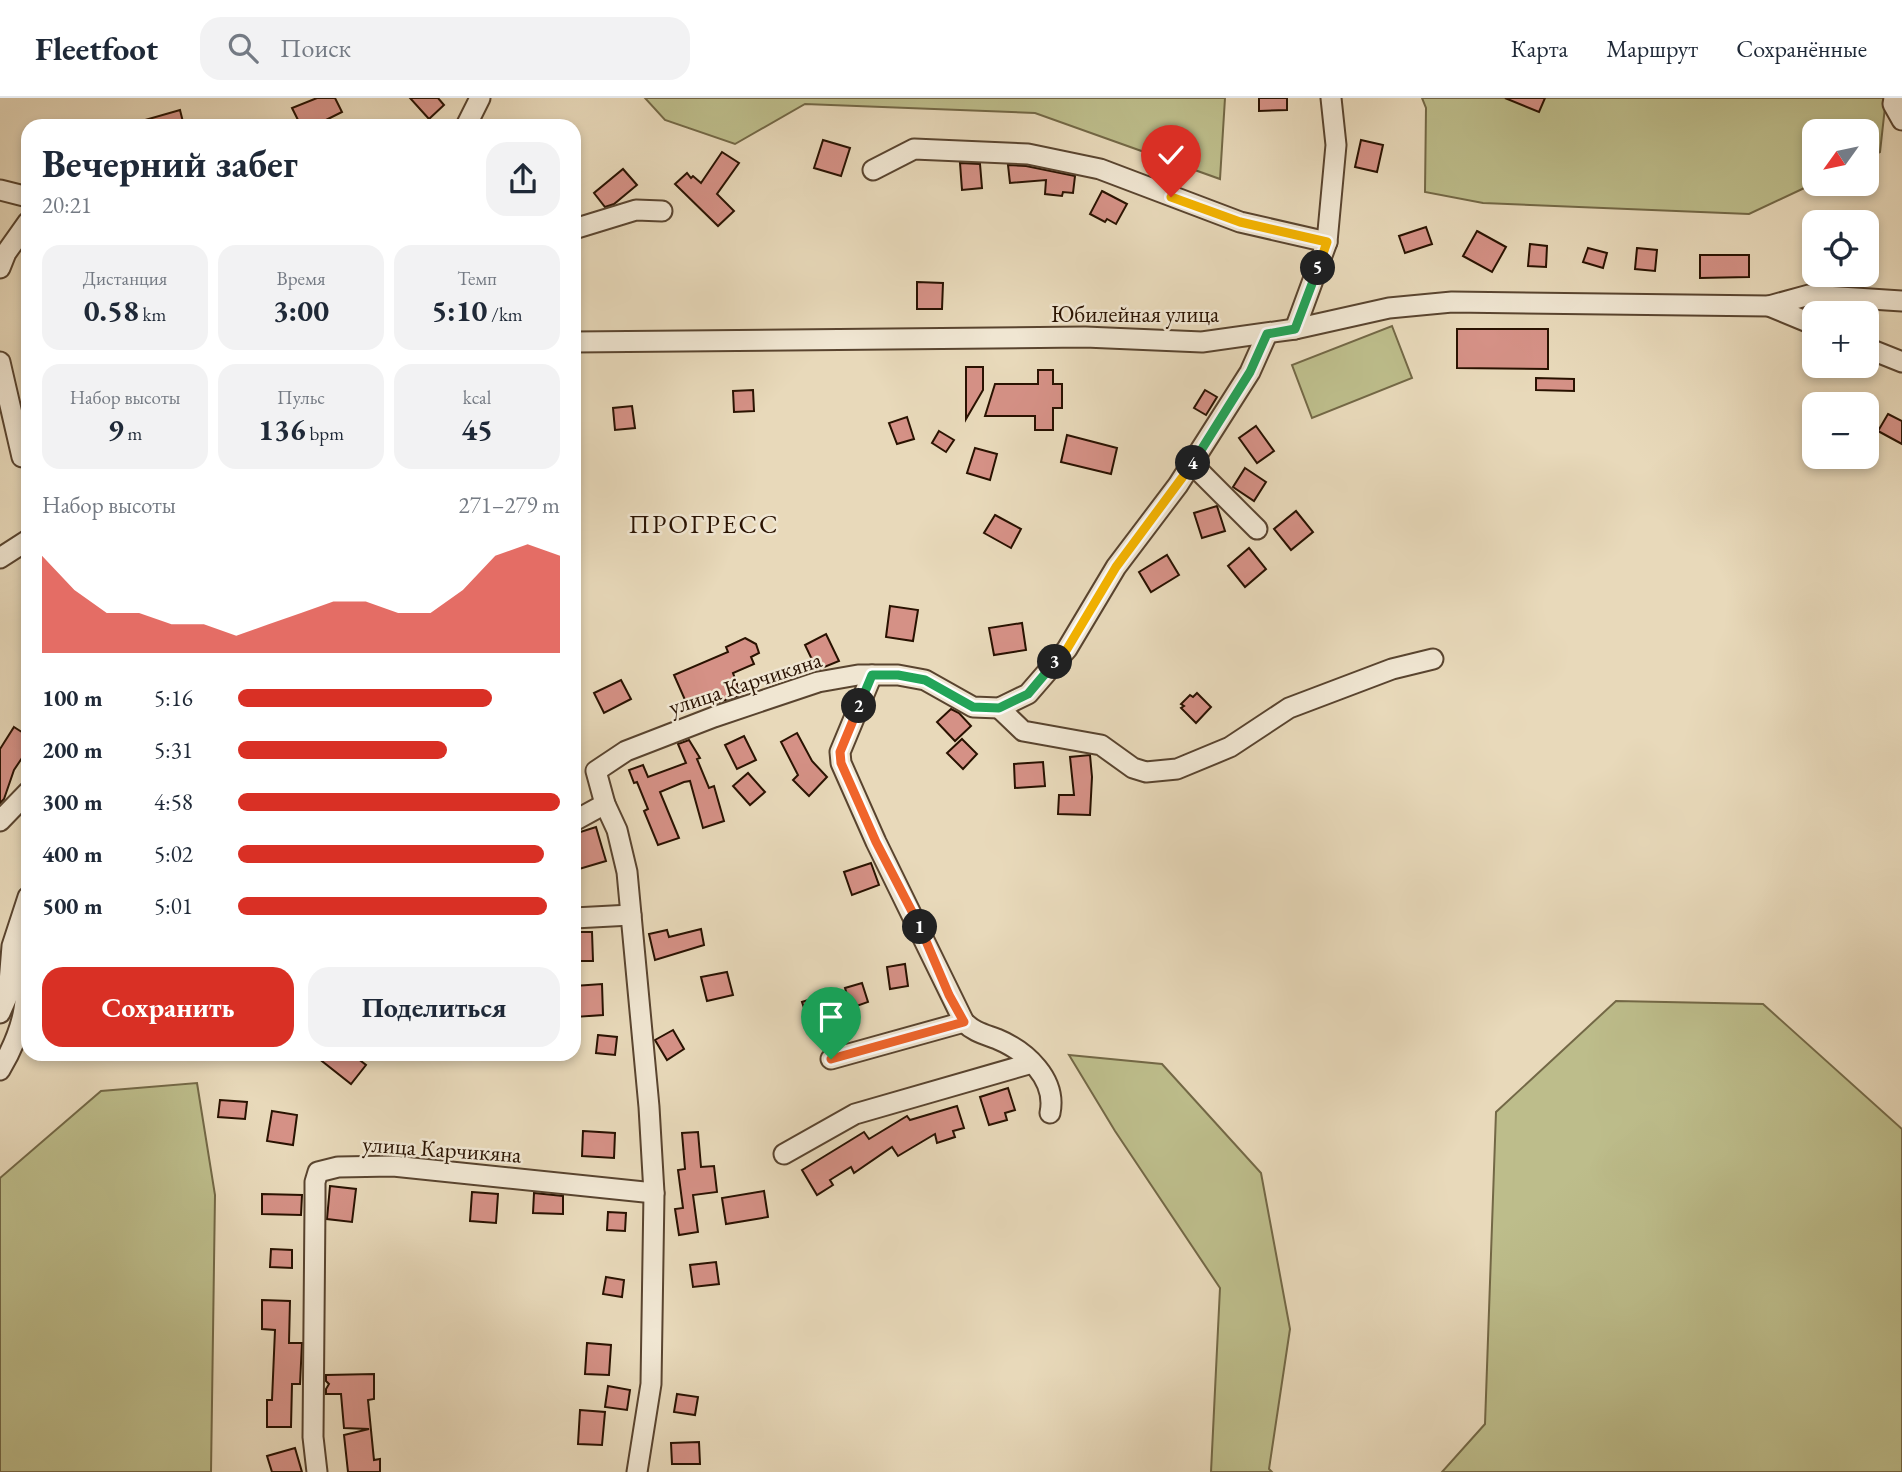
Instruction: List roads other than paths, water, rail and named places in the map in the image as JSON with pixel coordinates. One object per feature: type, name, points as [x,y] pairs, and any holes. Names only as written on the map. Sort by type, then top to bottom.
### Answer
[{"type":"street","points":[[470,119],[480,98]]},
{"type":"street","points":[[1295,329],[1327,242],[1336,145],[1331,98]]},
{"type":"street","points":[[1894,98],[1893,104],[1902,120]]},
{"type":"street","points":[[873,170],[914,149],[1028,154],[1100,169],[1240,222],[1327,242]]},
{"type":"street","points":[[0,190],[21,195]]},
{"type":"street","points":[[581,227],[636,211],[662,211]]},
{"type":"street","points":[[0,268],[6,253],[21,232]]},
{"type":"street","points":[[1769,306],[1809,295],[1900,298]]},
{"type":"street","name":"Юбилейная улица","points":[[581,342],[1085,337],[1202,342],[1295,329],[1389,308],[1452,302],[1769,306],[1802,320]]},
{"type":"street","points":[[1267,334],[1250,372],[1192,464],[1116,567],[1067,649],[1028,694],[999,708],[1023,731],[1101,745],[1133,768],[1146,772],[1177,769],[1230,747],[1289,708],[1392,669],[1433,659]]},
{"type":"street","points":[[1879,353],[1902,362]]},
{"type":"street","points":[[0,362],[21,453]]},
{"type":"street","points":[[1192,464],[1257,529]]},
{"type":"street","points":[[0,558],[21,544]]},
{"type":"street","points":[[872,675],[840,752],[841,763],[876,842],[921,929],[949,995],[964,1022],[972,1030],[999,1040],[1022,1053],[1032,1063],[1049,1086],[1052,1099],[1049,1112]]},
{"type":"street","name":"улица Карчикяна","points":[[637,1472],[651,1384],[654,1193],[649,1107],[627,872],[617,830],[596,771],[626,751],[713,717],[818,682],[872,675],[898,675],[925,680],[973,707],[999,708]]},
{"type":"street","points":[[0,821],[21,799]]},
{"type":"street","points":[[581,817],[606,804]]},
{"type":"street","points":[[581,918],[631,915]]},
{"type":"street","points":[[0,1013],[8,995],[12,946],[21,918]]},
{"type":"street","points":[[831,1059],[964,1022]]},
{"type":"street","points":[[0,1070],[16,1043],[21,1025]]},
{"type":"street","points":[[784,1153],[855,1114],[1032,1063]]},
{"type":"street","name":"улица Карчикяна","points":[[317,1472],[313,1437],[314,1205],[318,1172],[338,1167],[393,1166],[654,1193]]},
{"type":"district","name":"ПРОГРЕСС","points":[[704,524]]}]
